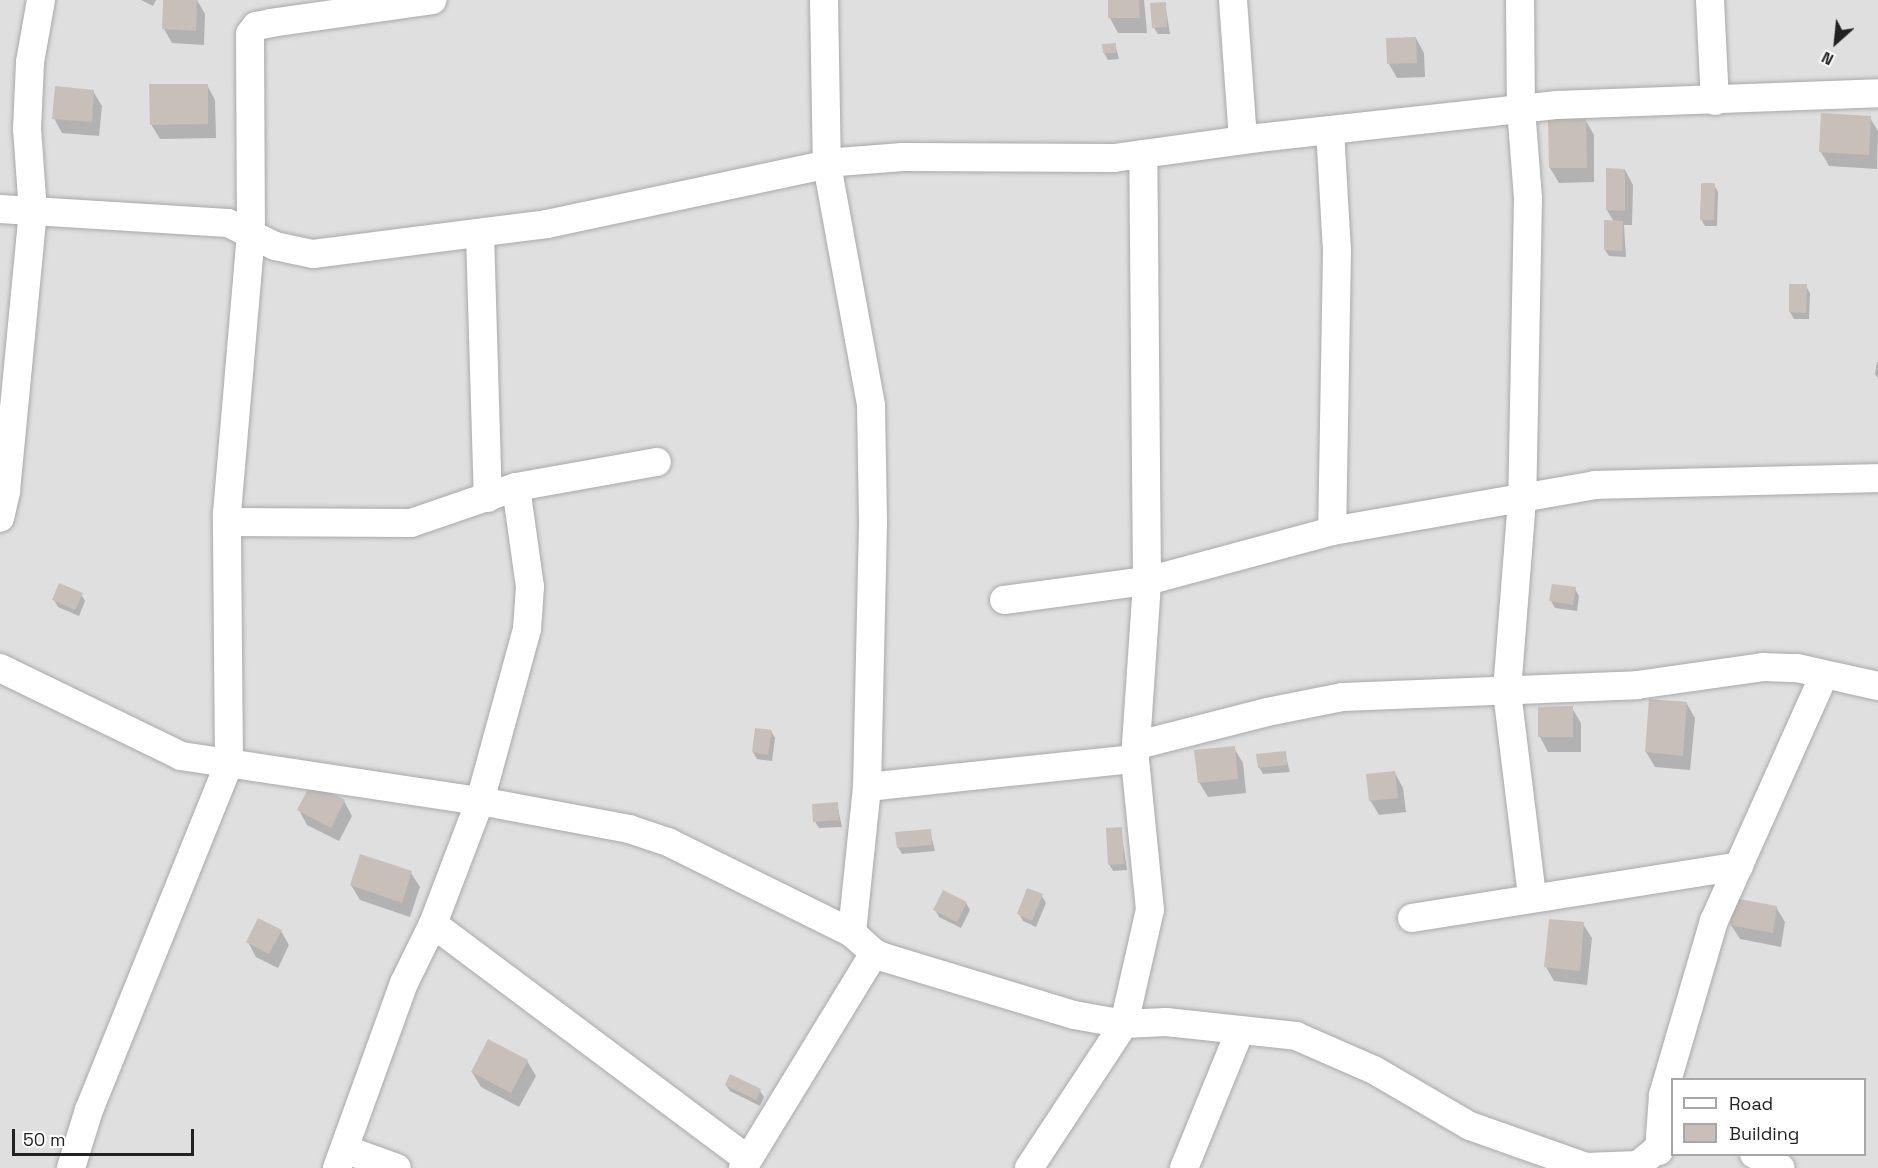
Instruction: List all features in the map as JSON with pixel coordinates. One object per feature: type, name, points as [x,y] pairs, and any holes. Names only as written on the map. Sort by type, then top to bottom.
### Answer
[{"type":"street","points":[[0,518],[6,491],[33,212],[27,129],[30,62],[41,0]]},
{"type":"street","points":[[71,1168],[89,1110],[229,763],[227,522],[251,233],[250,34],[256,26],[317,9],[432,0]]},
{"type":"street","points":[[824,0],[827,165],[871,405],[873,524],[867,787],[852,933]]},
{"type":"street","points":[[1233,0],[1243,140]]},
{"type":"street","points":[[1520,0],[1521,109],[1528,198],[1522,500],[1507,692],[1533,897]]},
{"type":"street","points":[[1710,0],[1715,101]]},
{"type":"street","points":[[0,209],[228,223],[275,246],[313,254],[559,222],[827,165],[903,157],[1114,158],[1243,140],[1521,109],[1878,93]]},
{"type":"street","points":[[1330,130],[1337,251],[1332,531]]},
{"type":"street","points":[[1029,1168],[1125,1024],[1150,910],[1136,752],[1147,581],[1143,154]]},
{"type":"street","points":[[480,234],[488,498]]},
{"type":"street","points":[[227,522],[411,523],[516,487],[657,462]]},
{"type":"street","points":[[1004,600],[1147,581],[1332,531],[1522,500],[1595,485],[1878,478]]},
{"type":"street","points":[[397,1168],[340,1159],[404,984],[433,924],[480,801],[527,629],[530,587],[516,487]]},
{"type":"street","points":[[867,787],[1136,752],[1267,712],[1343,697],[1637,685],[1763,667],[1797,668],[1878,686]]},
{"type":"street","points":[[0,668],[181,756],[480,801],[629,829],[668,842],[852,933],[874,953],[1074,1015],[1125,1024],[1166,1022],[1296,1036],[1337,1051],[1470,1126],[1586,1167],[1638,1165],[1666,1144],[1663,1095],[1713,921],[1824,675]]},
{"type":"street","points":[[1412,918],[1739,866]]},
{"type":"street","points":[[433,924],[745,1164],[874,953]]},
{"type":"street","points":[[1184,1168],[1240,1030]]},
{"type":"street","points":[[1756,1156],[1780,1168]]},
{"type":"shaded area","points":[[0,0],[1878,0],[1878,1168],[0,1168]]},
{"type":"building","points":[[163,0],[197,0],[196,31],[162,29]]},
{"type":"building","points":[[1108,0],[1139,0],[1140,18],[1108,18]]},
{"type":"building","points":[[1166,2],[1167,27],[1152,28],[1150,3]]},
{"type":"building","points":[[1416,37],[1417,63],[1387,64],[1386,38]]},
{"type":"building","points":[[1116,43],[1116,53],[1103,53],[1102,44]]},
{"type":"building","points":[[149,84],[208,84],[208,124],[150,125]]},
{"type":"building","points":[[55,86],[94,90],[92,122],[52,119]]},
{"type":"building","points":[[1821,113],[1871,116],[1869,155],[1819,152]]},
{"type":"building","points":[[1548,119],[1586,119],[1587,168],[1549,168]]},
{"type":"building","points":[[1606,168],[1625,169],[1625,211],[1606,210]]},
{"type":"building","points":[[1701,183],[1715,183],[1714,220],[1700,220]]},
{"type":"building","points":[[1604,220],[1623,221],[1622,251],[1604,250]]},
{"type":"building","points":[[1789,284],[1807,284],[1806,313],[1789,312]]},
{"type":"building","points":[[59,583],[83,593],[75,610],[52,600]]},
{"type":"building","points":[[1552,584],[1576,587],[1573,605],[1549,601]]},
{"type":"building","points":[[1649,699],[1687,702],[1683,756],[1645,752]]},
{"type":"building","points":[[1573,706],[1573,737],[1538,737],[1538,707]]},
{"type":"building","points":[[755,728],[772,730],[768,755],[752,752]]},
{"type":"building","points":[[1235,746],[1238,779],[1198,783],[1194,750]]},
{"type":"building","points":[[1286,751],[1287,765],[1258,768],[1256,754]]},
{"type":"building","points":[[1395,771],[1398,798],[1369,801],[1366,774]]},
{"type":"building","points":[[311,783],[345,800],[331,828],[297,810]]},
{"type":"building","points":[[838,802],[839,820],[813,822],[812,804]]},
{"type":"building","points":[[1122,827],[1124,864],[1108,865],[1106,828]]},
{"type":"building","points":[[931,829],[932,845],[897,848],[895,832]]},
{"type":"building","points":[[360,854],[412,871],[402,903],[350,885]]},
{"type":"building","points":[[1027,888],[1043,894],[1032,921],[1017,914]]},
{"type":"building","points":[[943,890],[967,902],[957,922],[933,910]]},
{"type":"building","points":[[1734,898],[1777,906],[1773,933],[1730,925]]},
{"type":"building","points":[[258,918],[282,930],[269,954],[246,942]]},
{"type":"building","points":[[1549,919],[1584,922],[1580,971],[1544,967]]},
{"type":"building","points":[[488,1039],[528,1060],[511,1093],[471,1072]]},
{"type":"building","points":[[730,1074],[761,1089],[756,1100],[725,1085]]}]
